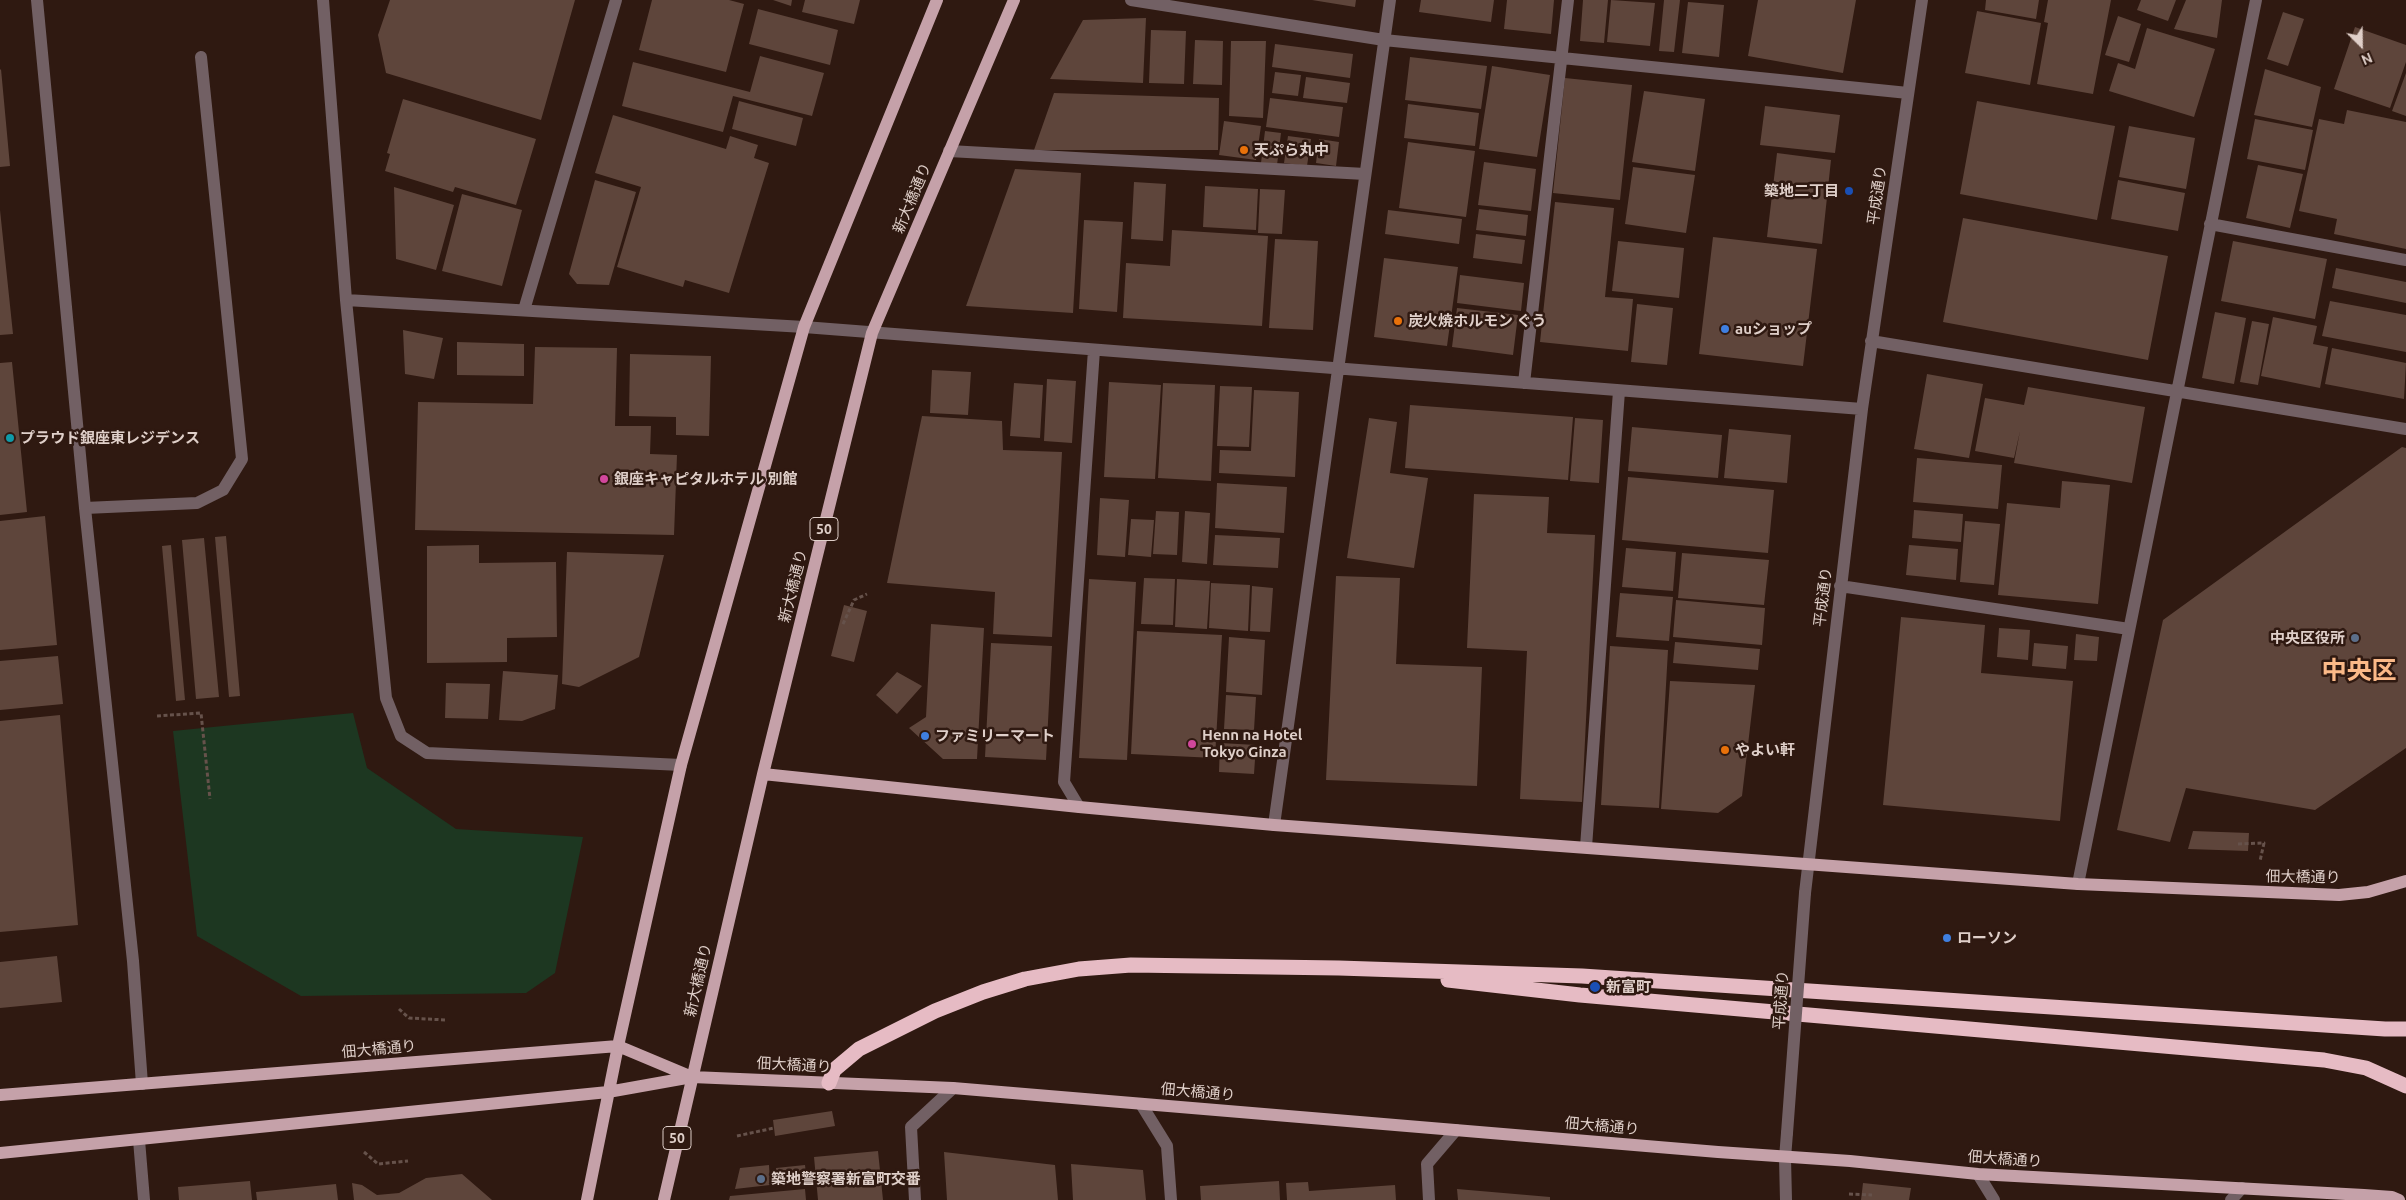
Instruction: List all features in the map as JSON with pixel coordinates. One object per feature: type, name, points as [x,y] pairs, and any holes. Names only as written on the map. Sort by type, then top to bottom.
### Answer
[{"type":"highway","points":[[829,1083],[834,1070],[843,1060],[876,1039],[935,1012],[1025,979],[1079,969],[1131,965],[1339,968],[1582,976],[2365,1028],[2406,1028]]},
{"type":"highway","points":[[1339,968],[1580,995],[2324,1060],[2366,1068],[2406,1086]]},
{"type":"main road","points":[[587,1200],[608,1092],[681,765],[804,327],[937,0]]},
{"type":"main road","name":"新大橋通り","points":[[664,1200],[763,774],[872,333],[1014,0]]},
{"type":"main road","name":"佃大橋通り","points":[[763,774],[1274,825],[2078,884],[2339,895],[2368,892],[2406,881]]},
{"type":"main road","name":"佃大橋通り","points":[[0,1095],[618,1046],[692,1077],[953,1088],[1785,1158],[1850,1161],[1978,1174],[2382,1196],[2399,1200]]},
{"type":"main road","points":[[0,1153],[608,1092],[692,1077]]},
{"type":"street","points":[[37,0],[85,508],[133,961],[142,1084]]},
{"type":"street","points":[[323,0],[346,300],[386,698],[401,736],[427,753],[681,765]]},
{"type":"street","points":[[524,310],[616,0]]},
{"type":"street","points":[[1131,0],[1384,40],[1908,93]]},
{"type":"street","points":[[1274,825],[1390,0]]},
{"type":"street","points":[[1524,383],[1568,0]]},
{"type":"street","name":"平成通り","points":[[1786,1200],[1785,1158],[1808,863],[1862,409],[1922,0]]},
{"type":"street","points":[[2078,884],[2256,0]]},
{"type":"street","points":[[85,508],[197,503],[223,490],[242,459],[201,57]]},
{"type":"street","points":[[949,151],[1365,174]]},
{"type":"street","points":[[2210,224],[2406,260]]},
{"type":"street","points":[[346,300],[804,327],[1862,409]]},
{"type":"street","points":[[1871,341],[2406,429]]},
{"type":"street","points":[[1079,807],[1064,782],[1094,350]]},
{"type":"street","points":[[1586,848],[1619,391]]},
{"type":"street","points":[[1840,586],[2128,629]]},
{"type":"street","points":[[915,1200],[911,1126],[953,1088]]},
{"type":"street","points":[[1141,1104],[1167,1146],[1171,1200]]},
{"type":"street","points":[[1430,1200],[1427,1164],[1456,1130]]},
{"type":"street","points":[[139,1140],[144,1200]]},
{"type":"street","points":[[1978,1174],[1994,1200]]},
{"type":"street","points":[[2232,1200],[2242,1188]]},
{"type":"path","points":[[843,624],[854,600],[867,594]]},
{"type":"path","points":[[157,716],[201,713],[210,799]]},
{"type":"path","points":[[2238,844],[2264,844],[2260,861]]},
{"type":"path","points":[[399,1009],[409,1018],[446,1020]]},
{"type":"path","points":[[737,1136],[774,1128]]},
{"type":"path","points":[[364,1152],[378,1164],[408,1161]]},
{"type":"path","points":[[1849,1194],[1878,1195]]},
{"type":"green space","points":[[353,713],[367,768],[456,829],[583,837],[555,973],[526,993],[301,996],[197,936],[173,731]]},
{"type":"building","points":[[390,0],[575,0],[541,120],[386,73],[378,35]]},
{"type":"building","points":[[652,0],[729,0],[744,4],[726,72],[639,50]]},
{"type":"building","points":[[773,0],[792,0],[791,6]]},
{"type":"building","points":[[805,0],[860,0],[854,24],[802,12]]},
{"type":"building","points":[[1312,0],[1356,0],[1355,7]]},
{"type":"building","points":[[1421,0],[1494,0],[1491,22],[1419,12]]},
{"type":"building","points":[[1507,0],[1554,0],[1551,34],[1504,29]]},
{"type":"building","points":[[1583,0],[1608,0],[1604,43],[1580,41]]},
{"type":"building","points":[[1611,0],[1655,3],[1650,46],[1607,42]]},
{"type":"building","points":[[1664,0],[1680,0],[1674,52],[1659,51]]},
{"type":"building","points":[[1758,0],[1856,0],[1843,73],[1748,56]]},
{"type":"building","points":[[1986,0],[2039,0],[2036,19],[1985,10]]},
{"type":"building","points":[[2048,0],[2111,0],[2093,94],[2037,84],[2048,23],[2044,22]]},
{"type":"building","points":[[2141,0],[2176,0],[2168,21],[2137,10]]},
{"type":"building","points":[[2186,0],[2222,0],[2217,38],[2174,29]]},
{"type":"building","points":[[1688,2],[1724,5],[1719,57],[1682,53]]},
{"type":"building","points":[[758,9],[838,30],[830,65],[749,44]]},
{"type":"building","points":[[1977,11],[2041,23],[2030,85],[1965,73]]},
{"type":"building","points":[[2283,12],[2304,19],[2288,66],[2267,59]]},
{"type":"building","points":[[2118,16],[2141,24],[2129,62],[2105,55]]},
{"type":"building","points":[[1146,18],[1143,83],[1050,79],[1083,20]]},
{"type":"building","points":[[2355,27],[2406,45],[2406,62],[2390,108],[2334,89]]},
{"type":"building","points":[[2147,28],[2215,49],[2194,117],[2109,91],[2118,63],[2135,69]]},
{"type":"building","points":[[1151,30],[1186,31],[1184,84],[1149,83]]},
{"type":"building","points":[[1195,40],[1223,41],[1222,85],[1193,84]]},
{"type":"building","points":[[1231,41],[1266,41],[1263,118],[1229,116]]},
{"type":"building","points":[[1275,44],[1353,54],[1350,78],[1272,67]]},
{"type":"building","points":[[760,56],[824,73],[812,116],[733,96],[723,132],[622,106],[633,62],[750,92]]},
{"type":"building","points":[[1410,57],[1487,66],[1481,109],[1405,100]]},
{"type":"building","points":[[1492,66],[1550,75],[1537,157],[1479,149]]},
{"type":"building","points":[[2265,69],[2321,87],[2312,127],[2254,115]]},
{"type":"building","points":[[0,70],[10,166],[0,167]]},
{"type":"building","points":[[1275,72],[1301,75],[1298,96],[1272,93]]},
{"type":"building","points":[[2406,73],[2406,116],[2392,111]]},
{"type":"building","points":[[1306,77],[1350,83],[1347,103],[1303,98]]},
{"type":"building","points":[[1565,78],[1632,85],[1620,200],[1553,193]]},
{"type":"building","points":[[1644,91],[1705,99],[1695,171],[1632,162]]},
{"type":"building","points":[[1054,93],[1219,98],[1218,150],[1034,150]]},
{"type":"building","points":[[1270,98],[1343,107],[1339,137],[1266,127]]},
{"type":"building","points":[[403,99],[536,139],[516,205],[455,187],[453,192],[385,171],[390,154],[387,153]]},
{"type":"building","points":[[739,101],[803,118],[796,146],[732,129]]},
{"type":"building","points":[[1977,101],[2115,126],[2097,220],[1960,194]]},
{"type":"building","points":[[1408,104],[1479,113],[1475,146],[1404,138]]},
{"type":"building","points":[[1765,106],[1840,115],[1835,153],[1760,145]]},
{"type":"building","points":[[2347,110],[2406,122],[2406,249],[2334,234],[2337,219],[2299,211],[2319,119],[2344,124]]},
{"type":"building","points":[[613,115],[726,149],[730,136],[758,145],[754,158],[769,163],[729,293],[685,280],[683,287],[617,267],[641,187],[595,173]]},
{"type":"building","points":[[2255,119],[2313,130],[2305,170],[2247,159]]},
{"type":"building","points":[[1224,121],[1261,126],[1256,160],[1219,155]]},
{"type":"building","points":[[2129,126],[2195,138],[2186,189],[2119,177]]},
{"type":"building","points":[[1265,131],[1281,133],[1277,165],[1261,163]]},
{"type":"building","points":[[1288,136],[1311,139],[1307,166],[1284,163]]},
{"type":"building","points":[[1319,139],[1339,142],[1336,166],[1316,163]]},
{"type":"building","points":[[1408,142],[1475,151],[1466,217],[1399,208]]},
{"type":"building","points":[[1777,153],[1831,160],[1822,244],[1767,237]]},
{"type":"building","points":[[1484,162],[1536,169],[1531,211],[1478,205]]},
{"type":"building","points":[[2258,165],[2303,174],[2290,228],[2246,218]]},
{"type":"building","points":[[1633,167],[1695,175],[1686,233],[1625,224]]},
{"type":"building","points":[[1015,169],[1081,173],[1073,313],[966,306]]},
{"type":"building","points":[[595,180],[636,192],[609,285],[577,284],[569,274]]},
{"type":"building","points":[[2118,180],[2185,193],[2178,231],[2111,219]]},
{"type":"building","points":[[1134,182],[1166,184],[1163,241],[1131,239]]},
{"type":"building","points":[[1205,186],[1258,189],[1256,230],[1203,227]]},
{"type":"building","points":[[394,187],[454,205],[436,270],[396,259]]},
{"type":"building","points":[[1260,189],[1285,190],[1282,234],[1258,233]]},
{"type":"building","points":[[462,194],[522,210],[502,286],[442,271]]},
{"type":"building","points":[[1555,202],[1614,208],[1605,297],[1633,299],[1628,351],[1540,342]]},
{"type":"building","points":[[1479,209],[1528,215],[1526,236],[1476,230]]},
{"type":"building","points":[[0,210],[13,334],[0,335]]},
{"type":"building","points":[[1388,210],[1462,219],[1459,244],[1385,234]]},
{"type":"building","points":[[1963,218],[2168,256],[2148,360],[1943,322]]},
{"type":"building","points":[[1084,220],[1123,222],[1117,312],[1079,309]]},
{"type":"building","points":[[1172,230],[1268,236],[1262,326],[1123,318],[1126,263],[1170,266]]},
{"type":"building","points":[[1476,234],[1525,240],[1522,264],[1473,258]]},
{"type":"building","points":[[1713,237],[1817,249],[1803,366],[1699,354]]},
{"type":"building","points":[[1275,239],[1318,241],[1313,330],[1269,328]]},
{"type":"building","points":[[1618,241],[1684,248],[1679,298],[1612,291]]},
{"type":"building","points":[[2233,241],[2327,259],[2315,319],[2221,301]]},
{"type":"building","points":[[1384,258],[1458,267],[1447,346],[1374,337]]},
{"type":"building","points":[[2336,268],[2406,282],[2406,303],[2332,288]]},
{"type":"building","points":[[1460,275],[1524,283],[1521,311],[1457,303]]},
{"type":"building","points":[[2330,301],[2406,315],[2406,352],[2322,336]]},
{"type":"building","points":[[1637,304],[1673,308],[1667,365],[1631,362]]},
{"type":"building","points":[[1457,308],[1518,315],[1513,355],[1452,347]]},
{"type":"building","points":[[2215,312],[2246,318],[2234,384],[2202,378]]},
{"type":"building","points":[[2273,317],[2317,326],[2313,344],[2328,347],[2320,388],[2261,376]]},
{"type":"building","points":[[2252,321],[2269,324],[2258,385],[2240,382]]},
{"type":"building","points":[[403,330],[443,338],[434,379],[405,374]]},
{"type":"building","points":[[457,342],[524,344],[524,376],[457,375]]},
{"type":"building","points":[[535,347],[617,348],[615,426],[651,426],[650,454],[677,455],[674,535],[415,530],[418,402],[533,404]]},
{"type":"building","points":[[2332,348],[2406,363],[2404,399],[2325,384]]},
{"type":"building","points":[[630,354],[711,356],[709,436],[676,435],[676,417],[629,416]]},
{"type":"building","name":"プラウド銀座東レジデンス","points":[[12,362],[27,512],[0,515],[0,363]]},
{"type":"building","points":[[932,370],[971,372],[968,415],[930,413]]},
{"type":"building","points":[[1927,374],[1983,384],[1969,458],[1914,449]]},
{"type":"building","points":[[1047,379],[1076,381],[1072,443],[1044,441]]},
{"type":"building","points":[[1109,382],[1161,385],[1155,479],[1104,477]]},
{"type":"building","points":[[1014,383],[1043,385],[1040,438],[1010,436]]},
{"type":"building","points":[[1163,383],[1215,385],[1211,481],[1158,478]]},
{"type":"building","points":[[1220,386],[1252,387],[1249,447],[1217,446]]},
{"type":"building","points":[[2028,387],[2145,407],[2132,483],[2014,463],[2020,431],[2014,458],[1975,451],[1985,398],[2024,405]]},
{"type":"building","points":[[1254,390],[1299,392],[1295,477],[1219,473],[1220,450],[1251,451]]},
{"type":"building","points":[[1410,405],[1573,417],[1568,480],[1405,468]]},
{"type":"building","points":[[922,416],[1002,421],[1003,450],[1062,452],[1052,637],[993,634],[995,592],[887,583]]},
{"type":"building","points":[[1369,418],[1397,422],[1390,473],[1428,478],[1414,568],[1347,558]]},
{"type":"building","points":[[1575,418],[1603,420],[1599,483],[1570,481]]},
{"type":"building","points":[[1632,427],[1722,435],[1718,478],[1628,471]]},
{"type":"building","points":[[1729,429],[1791,435],[1787,483],[1724,478]]},
{"type":"building","points":[[2402,447],[2406,448],[2406,748],[2315,810],[2186,788],[2170,842],[2117,830],[2163,620]]},
{"type":"building","points":[[1917,458],[2002,465],[1998,509],[1913,502]]},
{"type":"building","points":[[1628,477],[1774,490],[1768,553],[1622,540]]},
{"type":"building","points":[[2062,481],[2110,485],[2098,604],[1998,595],[2007,503],[2060,508]]},
{"type":"building","points":[[1217,483],[1287,487],[1284,533],[1215,528]]},
{"type":"building","points":[[1474,494],[1549,497],[1547,533],[1595,535],[1582,802],[1520,799],[1527,651],[1467,648]]},
{"type":"building","points":[[1100,498],[1129,500],[1125,557],[1097,555]]},
{"type":"building","points":[[1914,510],[1963,514],[1961,542],[1912,538]]},
{"type":"building","points":[[1156,511],[1179,512],[1177,555],[1153,554]]},
{"type":"building","points":[[1185,511],[1210,513],[1207,564],[1182,562]]},
{"type":"building","points":[[45,516],[57,645],[0,650],[0,521]]},
{"type":"building","points":[[1131,519],[1154,520],[1151,557],[1128,555]]},
{"type":"building","points":[[1965,521],[2000,524],[1994,585],[1960,582]]},
{"type":"building","points":[[1215,535],[1280,538],[1278,568],[1213,565]]},
{"type":"building","points":[[226,536],[240,696],[229,697],[215,537]]},
{"type":"building","points":[[204,538],[219,697],[196,699],[182,540]]},
{"type":"building","points":[[171,545],[185,700],[176,701],[162,546]]},
{"type":"building","points":[[479,545],[479,563],[556,562],[557,637],[507,638],[507,662],[427,663],[427,546]]},
{"type":"building","points":[[1909,545],[1958,549],[1956,580],[1906,575]]},
{"type":"building","points":[[1626,548],[1676,552],[1673,591],[1622,587]]},
{"type":"building","points":[[567,552],[664,555],[639,657],[579,687],[562,684]]},
{"type":"building","points":[[1682,553],[1769,560],[1764,605],[1678,598]]},
{"type":"building","points":[[1336,576],[1400,578],[1396,664],[1482,667],[1477,786],[1326,780]]},
{"type":"building","points":[[1144,578],[1175,579],[1173,625],[1141,624]]},
{"type":"building","points":[[1089,579],[1136,582],[1127,760],[1079,758]]},
{"type":"building","points":[[1177,579],[1210,581],[1207,629],[1175,627]]},
{"type":"building","points":[[1211,583],[1250,585],[1248,631],[1209,628]]},
{"type":"building","points":[[1252,586],[1273,588],[1270,632],[1250,631]]},
{"type":"building","points":[[1620,593],[1673,597],[1669,641],[1616,637]]},
{"type":"building","points":[[1676,600],[1765,608],[1762,645],[1673,637]]},
{"type":"building","points":[[844,605],[867,611],[854,662],[831,656]]},
{"type":"building","points":[[1901,617],[1985,625],[1981,673],[2073,681],[2060,821],[1883,805]]},
{"type":"building","points":[[931,624],[984,628],[977,759],[943,759],[909,728],[926,717]]},
{"type":"building","points":[[1999,628],[2030,630],[2028,660],[1997,657]]},
{"type":"building","points":[[1137,631],[1222,635],[1215,758],[1131,754]]},
{"type":"building","points":[[2076,634],[2099,637],[2097,661],[2074,660]]},
{"type":"building","points":[[1229,637],[1265,640],[1262,695],[1226,692]]},
{"type":"building","points":[[1675,642],[1760,649],[1758,670],[1673,663]]},
{"type":"building","points":[[991,643],[1052,646],[1046,760],[985,757]]},
{"type":"building","points":[[2034,643],[2068,646],[2066,669],[2032,666]]},
{"type":"building","points":[[1610,646],[1668,650],[1659,808],[1601,805]]},
{"type":"building","points":[[58,656],[63,704],[0,710],[0,661]]},
{"type":"building","points":[[503,671],[558,675],[555,709],[522,721],[499,720]]},
{"type":"building","points":[[897,672],[922,686],[897,714],[876,695]]},
{"type":"building","points":[[1670,681],[1755,685],[1742,796],[1718,813],[1661,809]]},
{"type":"building","points":[[446,683],[490,684],[488,719],[445,718]]},
{"type":"building","points":[[1226,695],[1256,697],[1254,730],[1224,729]]},
{"type":"building","points":[[60,715],[78,925],[0,932],[0,721]]},
{"type":"building","points":[[1220,743],[1256,745],[1254,774],[1219,772]]},
{"type":"building","points":[[2193,831],[2249,833],[2248,851],[2188,849]]},
{"type":"building","points":[[57,956],[62,1002],[0,1008],[0,962]]},
{"type":"building","points":[[832,1111],[835,1126],[775,1136],[773,1120]]},
{"type":"building","points":[[878,1151],[883,1200],[818,1200],[814,1157]]},
{"type":"building","points":[[944,1152],[1055,1165],[1058,1200],[947,1200]]},
{"type":"building","points":[[1071,1164],[1143,1170],[1146,1200],[1073,1200]]},
{"type":"building","points":[[769,1165],[770,1185],[735,1189],[740,1168]]},
{"type":"building","points":[[805,1165],[807,1183],[777,1185],[776,1168]]},
{"type":"building","points":[[462,1174],[492,1200],[354,1200],[352,1183],[362,1185],[377,1195],[399,1193],[426,1178]]},
{"type":"building","points":[[250,1181],[252,1200],[179,1200],[178,1187]]},
{"type":"building","points":[[1279,1181],[1280,1200],[1201,1200],[1200,1186]]},
{"type":"building","points":[[1308,1182],[1309,1191],[1395,1185],[1396,1200],[1287,1200],[1286,1183]]},
{"type":"building","points":[[1863,1183],[1911,1188],[1909,1200],[1861,1200]]},
{"type":"building","points":[[336,1184],[338,1200],[257,1200],[256,1192]]},
{"type":"building","points":[[805,1189],[806,1200],[729,1200],[730,1196]]},
{"type":"building","points":[[1457,1189],[1550,1197],[1550,1200],[1458,1200]]},
{"type":"place","name":"天ぷら丸中","points":[[1244,150]]},
{"type":"place","name":"築地二丁目","points":[[1849,191]]},
{"type":"place","name":"炭火焼ホルモン ぐう","points":[[1398,321]]},
{"type":"place","name":"auショップ","points":[[1725,329]]},
{"type":"place","name":"プラウド銀座東レジデンス","points":[[10,438]]},
{"type":"place","name":"銀座キャピタルホテル 別館","points":[[604,479]]},
{"type":"place","name":"中央区役所","points":[[2355,638]]},
{"type":"place","name":"ファミリーマート","points":[[925,736]]},
{"type":"place","name":"Henn na Hotel Tokyo Ginza","points":[[1192,744]]},
{"type":"place","name":"やよい軒","points":[[1725,750]]},
{"type":"place","name":"ローソン","points":[[1947,938]]},
{"type":"place","name":"新富町","points":[[1595,987]]},
{"type":"place","name":"築地警察署新富町交番","points":[[761,1179]]},
{"type":"district","name":"中央区","points":[[2359,671]]}]
